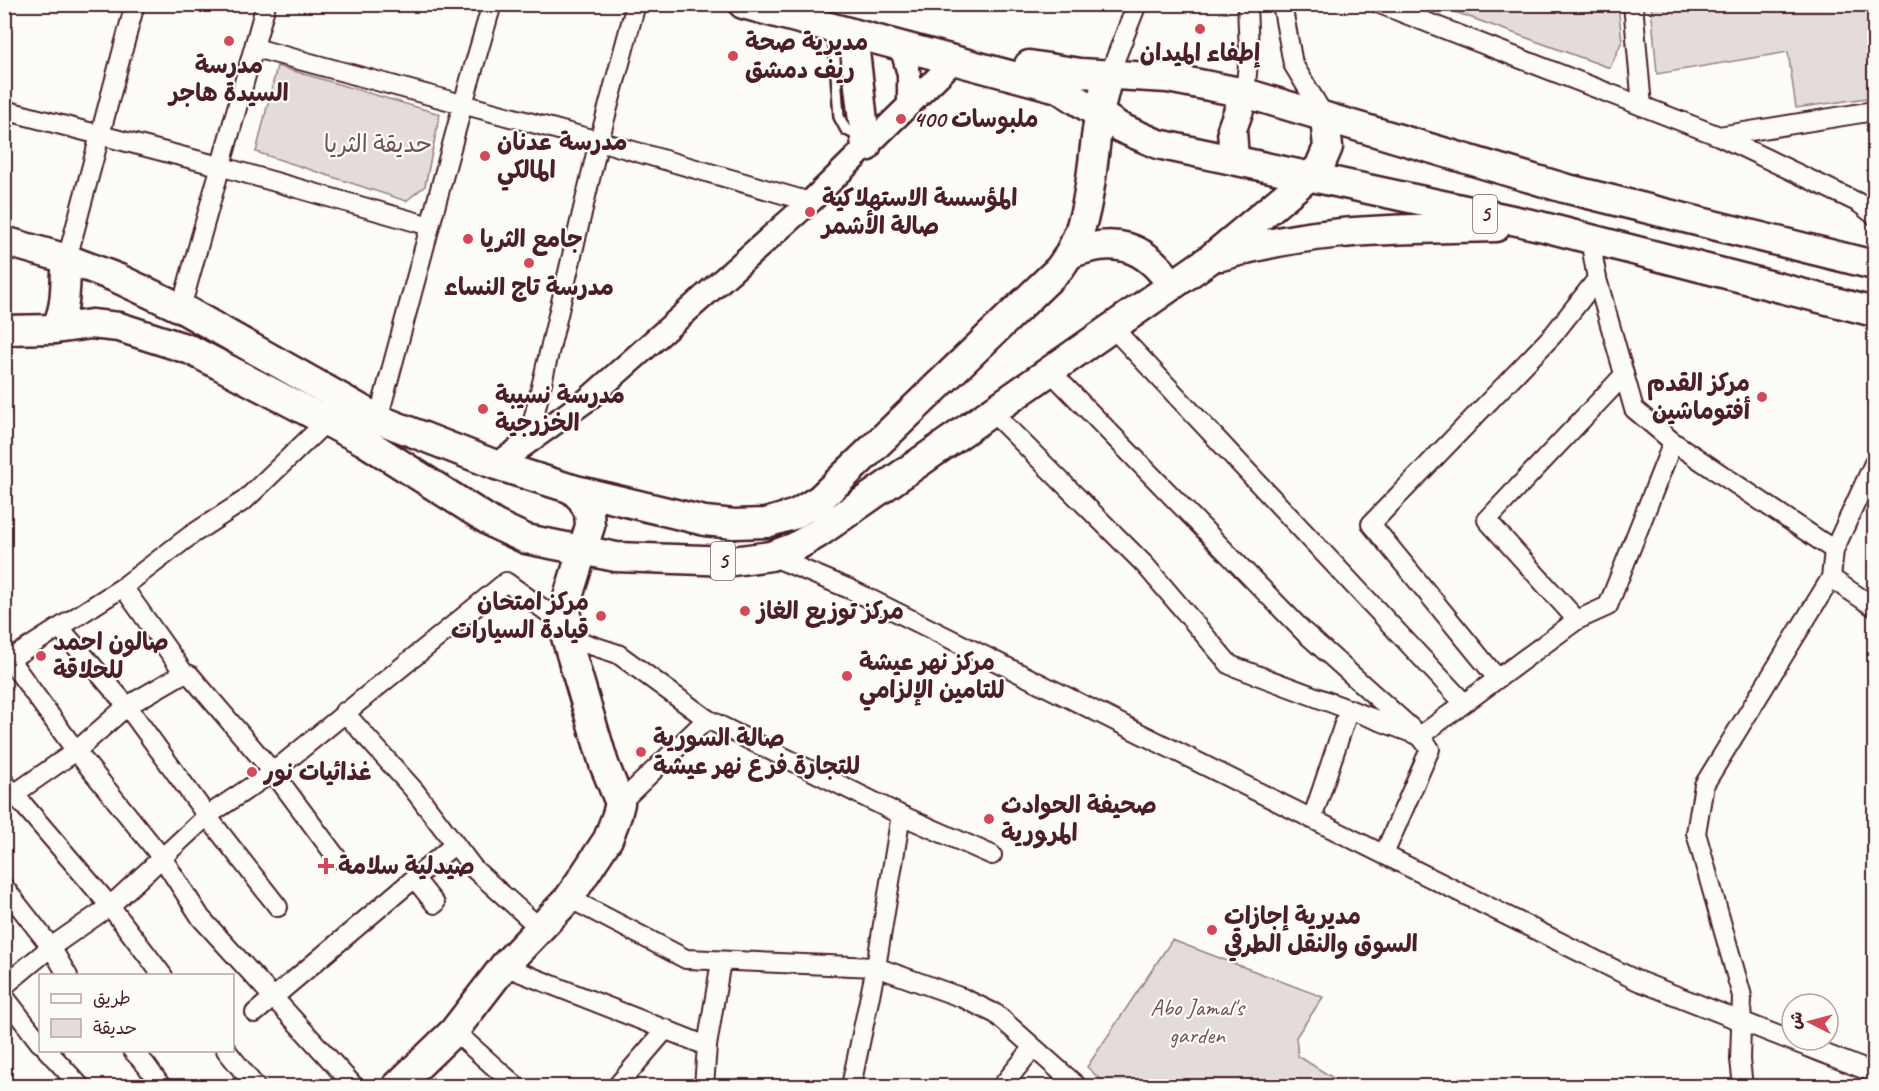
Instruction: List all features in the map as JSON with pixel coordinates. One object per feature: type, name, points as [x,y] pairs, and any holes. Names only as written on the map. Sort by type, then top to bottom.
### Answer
[{"type":"main road","points":[[743,4],[1058,88],[1098,114]]},
{"type":"main road","points":[[797,4],[1037,67],[1109,75]]},
{"type":"main road","points":[[843,31],[866,143]]},
{"type":"main road","name":"5","points":[[4,241],[67,259],[181,308],[378,419],[496,465],[572,489],[705,521],[734,524],[765,523],[796,514],[820,500],[1059,269],[1070,255],[1086,202],[1098,114],[1109,75],[1168,78],[1245,93],[1408,144],[1564,188],[1875,265]]},
{"type":"main road","points":[[1234,160],[1232,129],[1245,93]]},
{"type":"main road","name":"5","points":[[1098,114],[1121,128],[1158,144],[1540,226],[1875,312]]},
{"type":"main road","name":"5","points":[[4,330],[55,329],[90,324],[119,327],[190,350],[364,441],[496,525],[526,539],[580,552],[616,557],[733,561],[771,556],[795,548],[817,534],[1171,284],[1210,259],[1319,168],[1328,147],[1326,117]]},
{"type":"main road","points":[[1210,259],[1270,243],[1331,232],[1540,226]]},
{"type":"main road","points":[[1070,255],[1088,247],[1108,244],[1127,247],[1145,255],[1160,268],[1171,284]]},
{"type":"main road","points":[[55,329],[63,316],[67,259]]},
{"type":"main road","points":[[397,1086],[454,1031],[504,966],[569,898],[608,839],[620,803],[604,764],[565,631],[567,600],[580,552],[587,540],[590,526],[589,512],[582,499],[572,489]]},
{"type":"street","points":[[67,259],[135,4]]},
{"type":"street","points":[[181,308],[223,167],[266,4]]},
{"type":"street","points":[[378,419],[492,4]]},
{"type":"street","points":[[528,442],[599,141],[636,4]]},
{"type":"street","points":[[1109,75],[1137,4]]},
{"type":"street","points":[[1245,93],[1249,54],[1247,4]]},
{"type":"street","points":[[1282,4],[1293,64],[1326,117]]},
{"type":"street","points":[[1380,4],[1719,136],[1859,202],[1875,215]]},
{"type":"street","points":[[1633,4],[1642,106]]},
{"type":"street","points":[[901,46],[909,74],[909,105]]},
{"type":"street","points":[[255,48],[599,141],[810,202]]},
{"type":"street","points":[[496,465],[587,400],[810,202],[866,143],[955,60]]},
{"type":"street","points":[[4,110],[223,167],[430,226]]},
{"type":"street","points":[[1719,136],[1875,111]]},
{"type":"street","points":[[1590,239],[1597,279],[1634,409],[1673,442],[1834,550]]},
{"type":"street","points":[[1497,678],[1371,524],[1553,335],[1597,279]]},
{"type":"street","points":[[1112,327],[1464,703]]},
{"type":"street","points":[[1049,370],[1304,632],[1420,736],[1430,749],[1384,854]]},
{"type":"street","points":[[1577,620],[1487,520],[1624,375]]},
{"type":"street","points":[[991,411],[1145,565],[1230,665],[1420,736]]},
{"type":"street","points":[[327,421],[244,500],[123,587],[60,628],[7,658],[76,751],[163,859],[201,918],[354,1086]]},
{"type":"street","points":[[1420,736],[1577,620],[1608,606],[1673,442]]},
{"type":"street","points":[[1743,1086],[1740,1060],[1743,996],[1696,833],[1704,784],[1831,578],[1834,550],[1875,463]]},
{"type":"street","points":[[771,556],[852,590],[1636,980],[1875,1073]]},
{"type":"street","points":[[1831,578],[1875,607]]},
{"type":"street","points":[[4,986],[51,947],[110,906],[207,816],[273,772],[506,582],[565,631],[618,654],[707,719],[901,815],[992,855]]},
{"type":"street","points":[[123,587],[184,673],[190,675],[273,772],[337,858]]},
{"type":"street","points":[[60,628],[127,706],[207,816],[278,907]]},
{"type":"street","points":[[162,974],[110,906],[8,792],[76,751],[127,706],[184,673]]},
{"type":"street","points":[[1312,819],[1349,709]]},
{"type":"street","points":[[344,712],[414,790],[474,869],[541,929]]},
{"type":"street","points":[[620,803],[707,719]]},
{"type":"street","points":[[851,1086],[876,967],[901,815]]},
{"type":"street","points":[[255,1014],[455,844]]},
{"type":"street","points":[[415,879],[435,904]]},
{"type":"street","points":[[4,887],[51,947],[67,974]]},
{"type":"street","points":[[569,898],[686,959],[876,967],[963,998],[996,1014],[1077,1086]]},
{"type":"street","points":[[704,1086],[707,1046],[721,961]]},
{"type":"street","points":[[504,966],[707,1046]]},
{"type":"street","points":[[4,996],[39,1042]]},
{"type":"street","points":[[617,1086],[666,1029]]},
{"type":"street","points":[[454,1031],[516,1086]]},
{"type":"street","points":[[1002,1086],[1033,1048]]},
{"type":"street","points":[[50,1052],[80,1086]]},
{"type":"street","points":[[134,1052],[161,1086]]},
{"type":"street","points":[[228,1052],[255,1086]]},
{"type":"green space","points":[[1436,5],[1618,5],[1622,41],[1610,68]]},
{"type":"green space","points":[[1651,5],[1874,5],[1874,97],[1796,108],[1788,52],[1657,74]]},
{"type":"green space","name":"حديقة الثريا","points":[[277,66],[440,114],[425,186],[406,201],[256,152]]},
{"type":"green space","name":"Abo Jamal's garden","points":[[1172,940],[1323,997],[1296,1037],[1298,1056],[1346,1086],[1107,1086],[1087,1067]]},
{"type":"place","name":"إطفاء الميدان","points":[[1200,29]]},
{"type":"place","name":"مدرسة السيدة هاجر","points":[[229,41]]},
{"type":"place","name":"مديرية صحة ريف دمشق","points":[[733,56]]},
{"type":"place","name":"ملبوسات 400","points":[[901,119]]},
{"type":"place","name":"مدرسة عدنان المالكي","points":[[485,156]]},
{"type":"place","name":"المؤسسة الاستهلاكية صالة الأشمر","points":[[810,212]]},
{"type":"place","name":"جامع الثريا","points":[[468,239]]},
{"type":"place","name":"مدرسة تاج النساء","points":[[529,263]]},
{"type":"place","name":"مركز القدم أفتوماشين","points":[[1762,397]]},
{"type":"place","name":"مدرسة نسيبة الخزرجية","points":[[483,409]]},
{"type":"place","name":"مركز توزيع الغاز","points":[[745,611]]},
{"type":"place","name":"مركز امتحان قيادة السيارات","points":[[601,616]]},
{"type":"place","name":"صالون احمد للحلاقة","points":[[41,656]]},
{"type":"place","name":"مركز نهر عيشة للتامين الإلزامي","points":[[847,676]]},
{"type":"place","name":"صالة السورية للتجارة فرع نهر عيشة","points":[[641,752]]},
{"type":"place","name":"غذائيات نور","points":[[252,772]]},
{"type":"place","name":"صحيفة الحوادث المرورية","points":[[989,819]]},
{"type":"place","name":"صيدلية سلامة","points":[[326,866]]},
{"type":"place","name":"مديرية إجازات السوق والنقل الطرقي","points":[[1212,930]]}]
